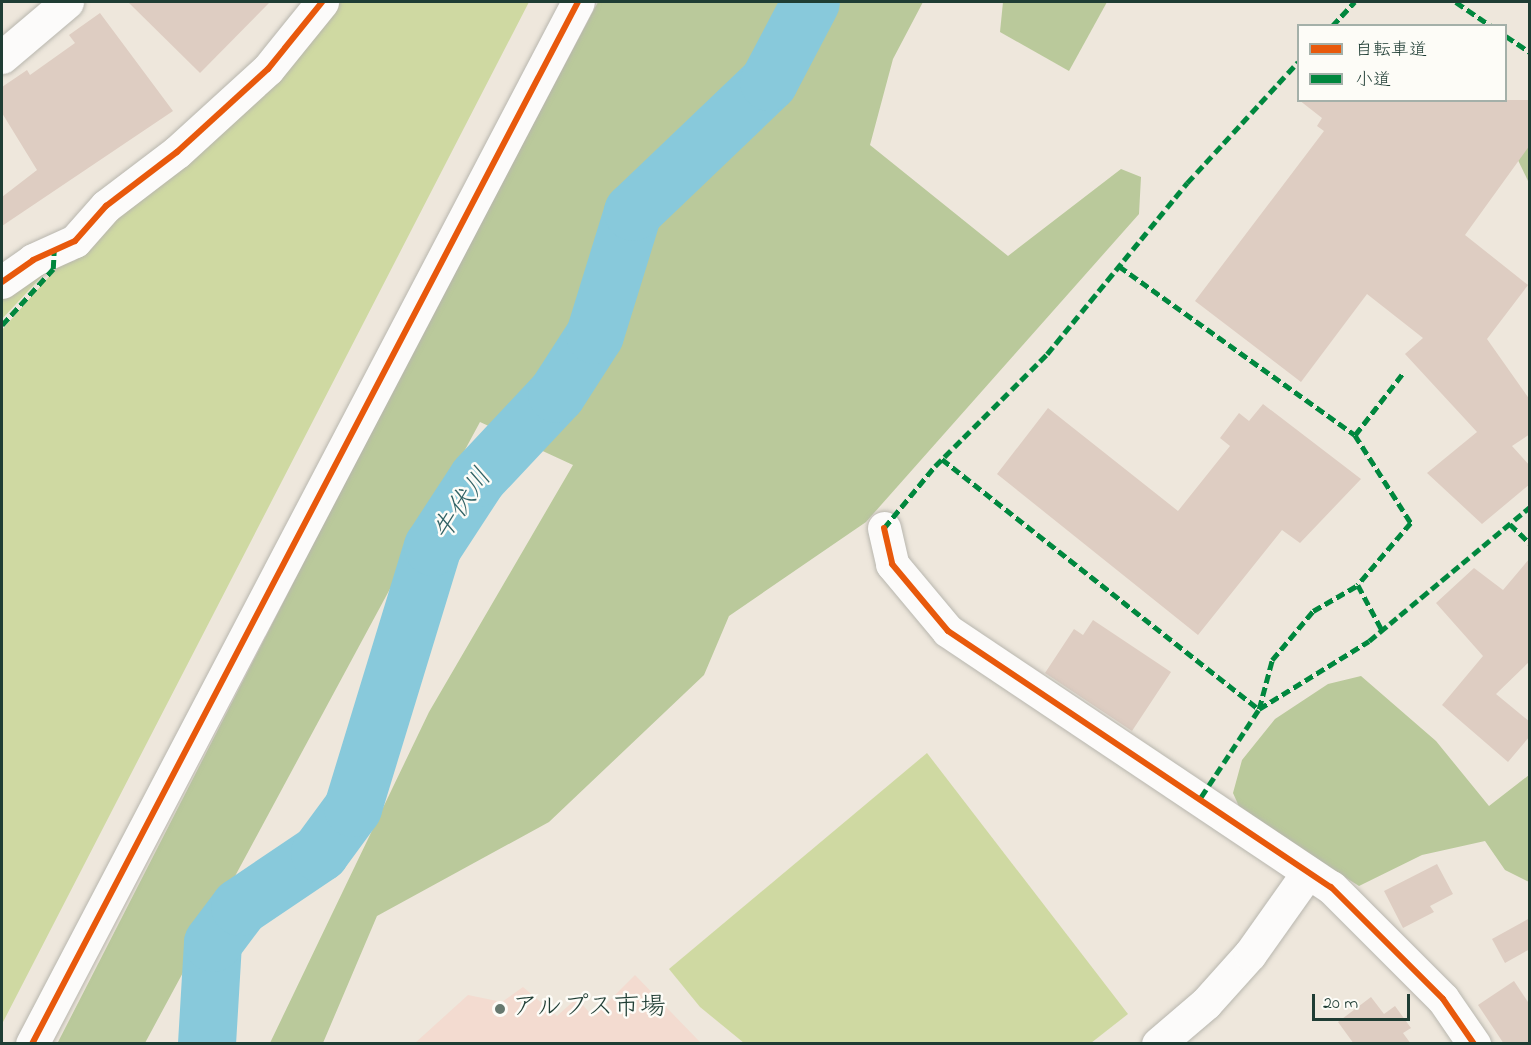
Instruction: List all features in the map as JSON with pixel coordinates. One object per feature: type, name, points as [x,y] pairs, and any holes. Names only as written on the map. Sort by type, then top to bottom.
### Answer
[{"type":"street","points":[[2,57],[67,2]]},
{"type":"street","points":[[2,282],[33,260],[75,241],[106,206],[177,152],[268,69],[322,2]]},
{"type":"street","points":[[32,1044],[578,2]]},
{"type":"street","points":[[884,528],[892,564],[948,631],[1331,887],[1443,999],[1474,1044]]},
{"type":"street","points":[[1158,1044],[1206,1003],[1250,954],[1308,872]]},
{"type":"shaded area","name":"アルプス市場","points":[[635,975],[701,1043],[415,1043],[468,995],[502,1002],[523,987],[557,1016],[577,998],[593,1017]]},
{"type":"green space","points":[[341,2],[529,2],[2,1024],[2,330],[61,263],[74,261],[93,247],[118,217],[289,69]]},
{"type":"green space","points":[[598,2],[923,2],[893,59],[870,145],[1008,256],[1121,169],[1141,177],[1139,214],[866,522],[729,616],[704,675],[549,822],[377,916],[323,1043],[270,1043],[429,712],[573,465],[480,422],[145,1043],[57,1044],[390,394]]},
{"type":"green space","points":[[1003,2],[1107,2],[1069,71],[1000,32]]},
{"type":"green space","points":[[1529,143],[1529,183],[1516,156]]},
{"type":"green space","points":[[48,265],[46,272],[2,319],[2,298]]},
{"type":"green space","points":[[1361,676],[1436,741],[1489,806],[1529,775],[1529,882],[1505,870],[1485,841],[1422,855],[1359,886],[1241,811],[1233,793],[1242,760],[1275,719],[1328,684]]},
{"type":"green space","points":[[927,753],[1128,1014],[1091,1043],[744,1043],[700,1007],[669,969]]},
{"type":"building","points":[[128,2],[270,2],[200,73]]},
{"type":"building","points":[[100,13],[173,111],[2,226],[2,197],[37,170],[2,113],[2,87],[27,70],[30,75],[75,43],[69,35]]},
{"type":"building","points":[[1530,100],[1530,145],[1465,235],[1528,285],[1487,339],[1530,400],[1530,434],[1512,446],[1530,466],[1530,484],[1482,524],[1427,473],[1477,432],[1405,354],[1423,338],[1367,294],[1301,382],[1195,301],[1324,131],[1317,126],[1322,118],[1302,102]]},
{"type":"building","points":[[1263,404],[1361,479],[1300,543],[1282,530],[1198,635],[997,474],[1048,408],[1178,511],[1230,446],[1220,438],[1239,413],[1249,421]]},
{"type":"building","points":[[1530,558],[1530,661],[1496,694],[1530,722],[1530,736],[1508,762],[1442,705],[1483,656],[1436,603],[1474,568],[1503,590]]},
{"type":"building","points":[[1093,620],[1171,672],[1132,731],[1045,673],[1074,629],[1083,635]]},
{"type":"building","points":[[1437,864],[1453,894],[1430,906],[1434,912],[1403,928],[1384,891]]},
{"type":"building","points":[[1530,918],[1530,949],[1505,963],[1492,939]]},
{"type":"building","points":[[1514,981],[1530,1005],[1530,1044],[1504,1044],[1478,1005]]},
{"type":"building","points":[[1371,997],[1384,1014],[1395,1006],[1411,1028],[1403,1033],[1411,1044],[1354,1044],[1338,1022]]},
{"type":"waterway","name":"牛伏川","points":[[207,1044],[213,943],[240,907],[320,853],[353,808],[433,547],[478,478],[557,394],[595,335],[633,212],[769,82],[811,2]]},
{"type":"marked path","points":[[1334,24],[1354,2]]},
{"type":"marked path","points":[[1456,2],[1488,24]]},
{"type":"marked path","points":[[1507,37],[1530,52]]},
{"type":"marked path","points":[[884,528],[935,466],[1047,354],[1187,183],[1297,63]]},
{"type":"marked path","points":[[2,325],[53,269],[54,251]]},
{"type":"marked path","points":[[1119,266],[1355,435],[1411,523],[1358,585]]},
{"type":"marked path","points":[[1355,435],[1403,373]]},
{"type":"marked path","points":[[942,459],[1259,709],[1272,660],[1313,611],[1358,585],[1382,630]]},
{"type":"marked path","points":[[1201,797],[1259,709],[1369,641],[1530,507]]},
{"type":"marked path","points":[[1510,524],[1530,543]]},
{"type":"cycle path","points":[[2,282],[33,260],[75,241],[106,206],[177,152],[268,69],[322,2]]},
{"type":"cycle path","points":[[32,1044],[578,2]]},
{"type":"cycle path","points":[[884,528],[892,564],[948,631],[1331,887],[1443,999],[1474,1044]]},
{"type":"place","name":"アルプス市場","points":[[500,1009]]}]
